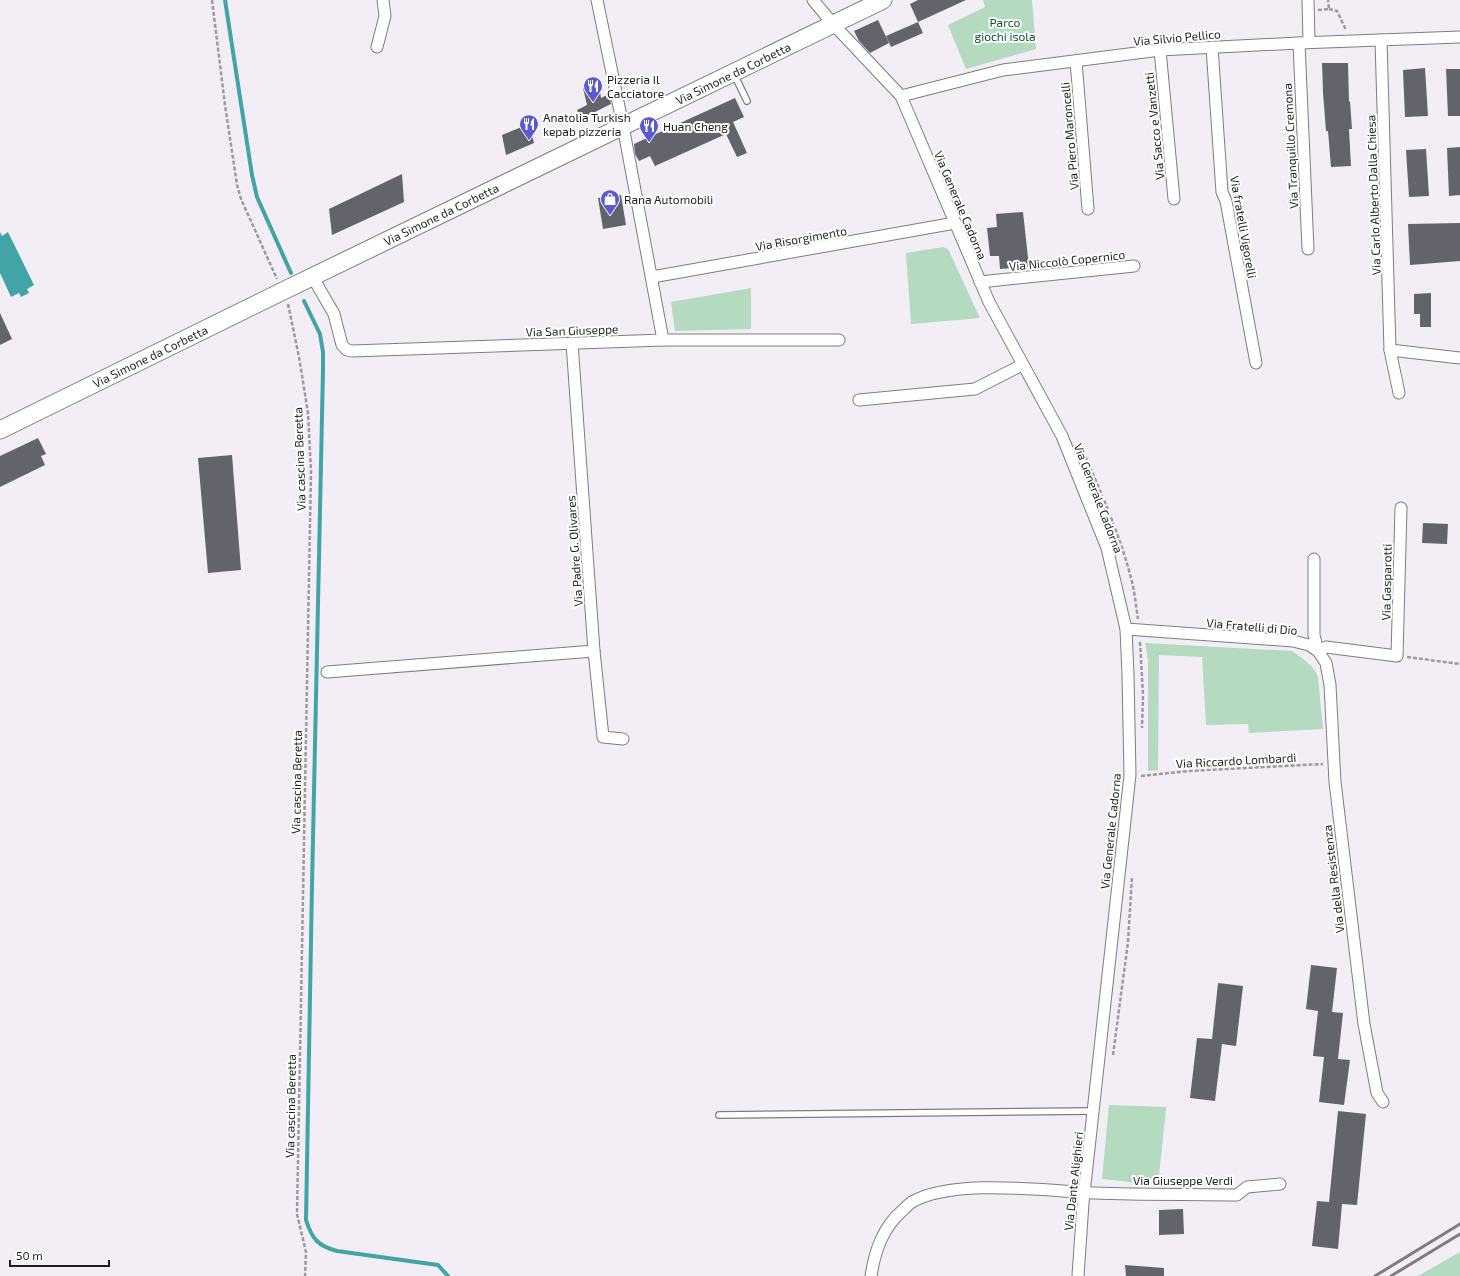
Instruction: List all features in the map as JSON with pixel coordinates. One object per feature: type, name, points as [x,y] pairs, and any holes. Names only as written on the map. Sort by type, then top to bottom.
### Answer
[{"type":"main road","name":"Via Simone da Corbetta","points":[[0,430],[312,276],[883,0]]},
{"type":"street","points":[[377,47],[385,16],[383,0]]},
{"type":"street","points":[[597,0],[623,126],[663,340]]},
{"type":"street","name":"Via Generale Cadorna","points":[[813,0],[833,24],[901,96],[989,302],[1062,436],[1107,548],[1126,629],[1130,775],[1096,1089]]},
{"type":"street","name":"Via Tranquillo Cremona","points":[[1308,0],[1304,42],[1308,248]]},
{"type":"street","name":"Via Silvio Pellico","points":[[901,96],[1003,70],[1160,50],[1304,42],[1460,37]]},
{"type":"street","name":"Via Carlo Alberto Dalla Chiesa","points":[[1381,40],[1390,350],[1399,393]]},
{"type":"street","name":"Via fratelli Vigorelli","points":[[1212,47],[1222,192],[1226,201],[1256,363]]},
{"type":"street","name":"Via Sacco e Vanzetti","points":[[1160,50],[1174,199]]},
{"type":"street","name":"Via Piero Maroncelli","points":[[1076,61],[1088,209]]},
{"type":"street","name":"Via Risorgimento","points":[[652,278],[955,223]]},
{"type":"street","name":"Via Niccolò Copernico","points":[[980,282],[1134,266]]},
{"type":"street","name":"Via San Giuseppe","points":[[312,276],[334,314],[342,345],[347,350],[352,351],[663,340],[839,340]]},
{"type":"street","name":"Via Padre G. Olivares","points":[[572,343],[594,651],[603,737],[623,739]]},
{"type":"street","points":[[1390,350],[1460,358]]},
{"type":"street","points":[[859,400],[975,389],[1022,365]]},
{"type":"street","name":"Via Gasparotti","points":[[1397,656],[1401,508]]},
{"type":"street","name":"Via della Resistenza","points":[[1314,559],[1314,635],[1318,651],[1326,663],[1330,685],[1337,798],[1364,1024],[1377,1093],[1383,1102]]},
{"type":"street","name":"Via Fratelli di Dio","points":[[1126,629],[1293,641],[1309,645],[1318,651]]},
{"type":"street","points":[[1318,651],[1326,647],[1397,656]]},
{"type":"street","points":[[327,672],[594,651]]},
{"type":"street","name":"Via Dante Alighieri","points":[[1078,1276],[1084,1193],[1096,1089]]},
{"type":"street","name":"Via Giuseppe Verdi","points":[[871,1276],[874,1256],[884,1231],[897,1215],[912,1202],[934,1194],[954,1190],[997,1188],[1084,1193],[1237,1195],[1247,1187],[1280,1184]]},
{"type":"lane","points":[[733,73],[747,100]]},
{"type":"lane","points":[[719,1115],[1093,1111]]},
{"type":"path","points":[[212,0],[238,192],[278,280],[286,280],[287,289]]},
{"type":"path","name":"Via cascina Beretta","points":[[287,289],[308,413],[311,471],[297,1214],[306,1252],[305,1276]]},
{"type":"path","points":[[1080,445],[1098,486],[1117,536],[1132,582],[1140,630],[1143,695],[1142,732]]},
{"type":"path","points":[[1397,656],[1460,664]]},
{"type":"path","name":"Via Riccardo Lombardi","points":[[1140,770],[1139,776],[1188,771],[1334,764]]},
{"type":"path","points":[[1112,1060],[1128,942],[1133,871]]},
{"type":"green space","name":"Parco giochi isola","points":[[983,0],[1032,0],[1036,49],[966,69],[948,25],[985,7]]},
{"type":"green space","points":[[943,247],[948,249],[980,318],[911,324],[906,253]]},
{"type":"green space","points":[[751,288],[751,329],[675,331],[671,302]]},
{"type":"green space","points":[[1145,643],[1292,651],[1311,665],[1318,677],[1323,729],[1249,733],[1248,724],[1206,725],[1202,657],[1159,655],[1158,770],[1148,771],[1148,660]]},
{"type":"green space","points":[[1167,1100],[1158,1185],[1102,1179],[1109,1105],[1166,1107]]},
{"type":"green space","points":[[1460,1252],[1460,1276],[1418,1276]]},
{"type":"water","points":[[0,232],[2,236],[8,232],[34,285],[27,289],[29,293],[21,297],[19,293],[11,297],[0,273]]},
{"type":"building","points":[[918,0],[966,0],[918,22],[910,4]]},
{"type":"building","points":[[878,20],[889,43],[870,53],[859,41],[854,31]]},
{"type":"building","points":[[918,22],[923,33],[891,47],[886,36]]},
{"type":"building","points":[[1322,63],[1348,63],[1349,102],[1350,101],[1352,129],[1349,129],[1351,166],[1331,167],[1328,131],[1326,131]]},
{"type":"building","points":[[1425,68],[1428,116],[1405,117],[1403,70]]},
{"type":"building","points":[[1446,69],[1460,69],[1460,116],[1448,116]]},
{"type":"building","points":[[599,85],[601,98],[609,94],[611,104],[581,119],[577,110],[587,105],[583,88]]},
{"type":"building","points":[[735,98],[744,117],[733,122],[747,153],[737,157],[726,134],[655,166],[650,156],[639,161],[635,154],[634,144]]},
{"type":"building","points":[[529,124],[534,143],[506,155],[502,135]]},
{"type":"building","points":[[1460,147],[1460,195],[1449,196],[1447,148]]},
{"type":"building","points":[[1426,149],[1429,196],[1409,197],[1406,150]]},
{"type":"building","points":[[402,174],[404,202],[332,235],[329,209]]},
{"type":"building","points":[[621,195],[626,225],[603,229],[598,198]]},
{"type":"building","points":[[1023,212],[1029,267],[1000,269],[999,256],[990,256],[987,228],[997,227],[996,214]]},
{"type":"building","points":[[1460,223],[1460,261],[1410,265],[1408,224]]},
{"type":"building","points":[[1431,293],[1431,327],[1420,327],[1420,314],[1414,314],[1414,294]]},
{"type":"building","points":[[0,313],[12,339],[0,345]]},
{"type":"building","points":[[38,438],[46,454],[41,456],[45,465],[0,487],[0,456]]},
{"type":"building","points":[[232,455],[241,570],[208,573],[198,458]]},
{"type":"building","points":[[1423,523],[1448,524],[1447,544],[1422,543]]},
{"type":"building","points":[[1311,965],[1337,968],[1332,1012],[1343,1013],[1338,1059],[1350,1060],[1344,1105],[1319,1102],[1324,1057],[1313,1056],[1318,1011],[1306,1009]]},
{"type":"building","points":[[1218,983],[1243,986],[1236,1046],[1222,1044],[1215,1101],[1190,1098],[1197,1038],[1212,1039]]},
{"type":"building","points":[[1338,1111],[1366,1114],[1357,1205],[1342,1204],[1338,1249],[1312,1246],[1317,1201],[1329,1202]]},
{"type":"building","points":[[1183,1209],[1184,1234],[1159,1235],[1159,1210]]},
{"type":"building","points":[[1125,1265],[1164,1268],[1164,1276],[1126,1276]]},
{"type":"waterway","points":[[225,0],[252,175],[257,197],[291,273]]},
{"type":"waterway","points":[[304,301],[320,334],[323,352],[306,1220],[313,1237],[320,1244],[330,1249],[438,1265],[448,1276]]},
{"type":"railway","points":[[1375,1276],[1460,1224]]},
{"type":"railway","points":[[1391,1276],[1460,1234]]},
{"type":"place","name":"Pizzeria Il Cacciatore","points":[[593,103]]},
{"type":"place","name":"Anatolia Turkish kepab pizzeria","points":[[529,141]]},
{"type":"place","name":"Huan Cheng","points":[[649,143]]},
{"type":"place","name":"Rana Automobili","points":[[610,216]]}]
